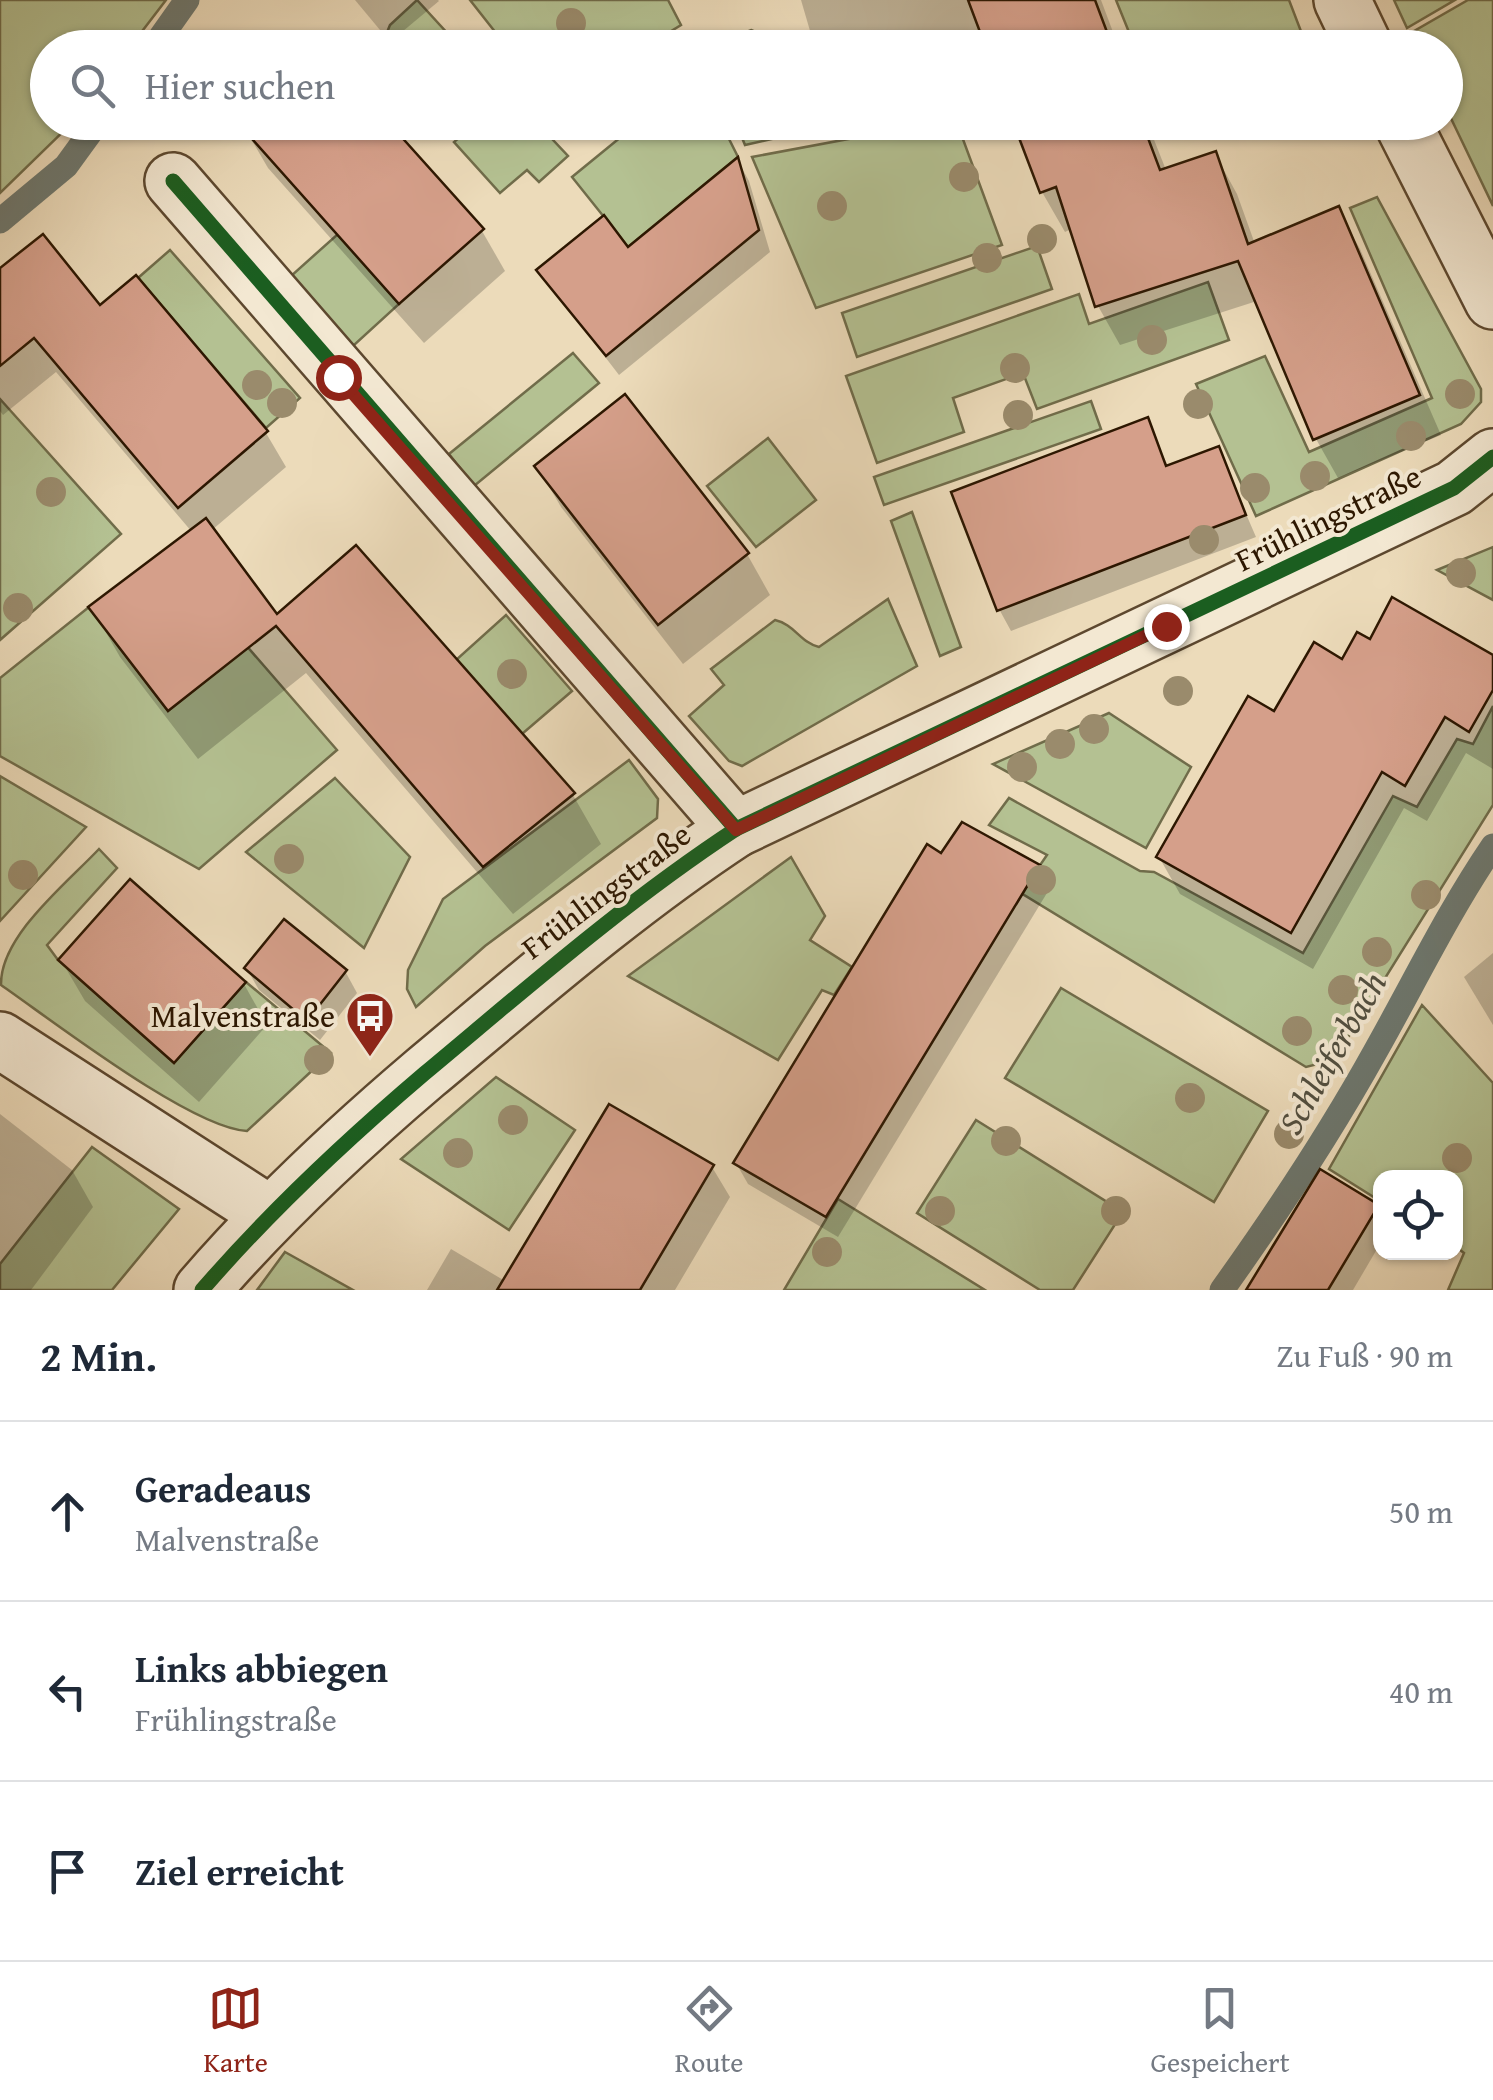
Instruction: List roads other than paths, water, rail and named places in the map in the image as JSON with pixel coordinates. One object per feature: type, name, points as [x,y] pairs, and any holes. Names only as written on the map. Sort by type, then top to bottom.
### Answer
[{"type":"street","points":[[1342,0],[1356,30]]},
{"type":"street","points":[[1411,140],[1493,301]]},
{"type":"street","points":[[172,181],[736,830]]},
{"type":"street","name":"Frühlingstraße","points":[[202,1290],[268,1213],[505,1003],[650,886],[736,830],[1454,488],[1493,457]]},
{"type":"street","points":[[0,1040],[268,1213]]},
{"type":"waterway","points":[[166,30],[187,0]]},
{"type":"waterway","points":[[0,221],[66,166],[85,140]]},
{"type":"waterway","name":"Schleiferbach","points":[[1222,1290],[1339,1113],[1493,846]]},
{"type":"place","name":"Malvenstraße","points":[[370,1058]]}]
